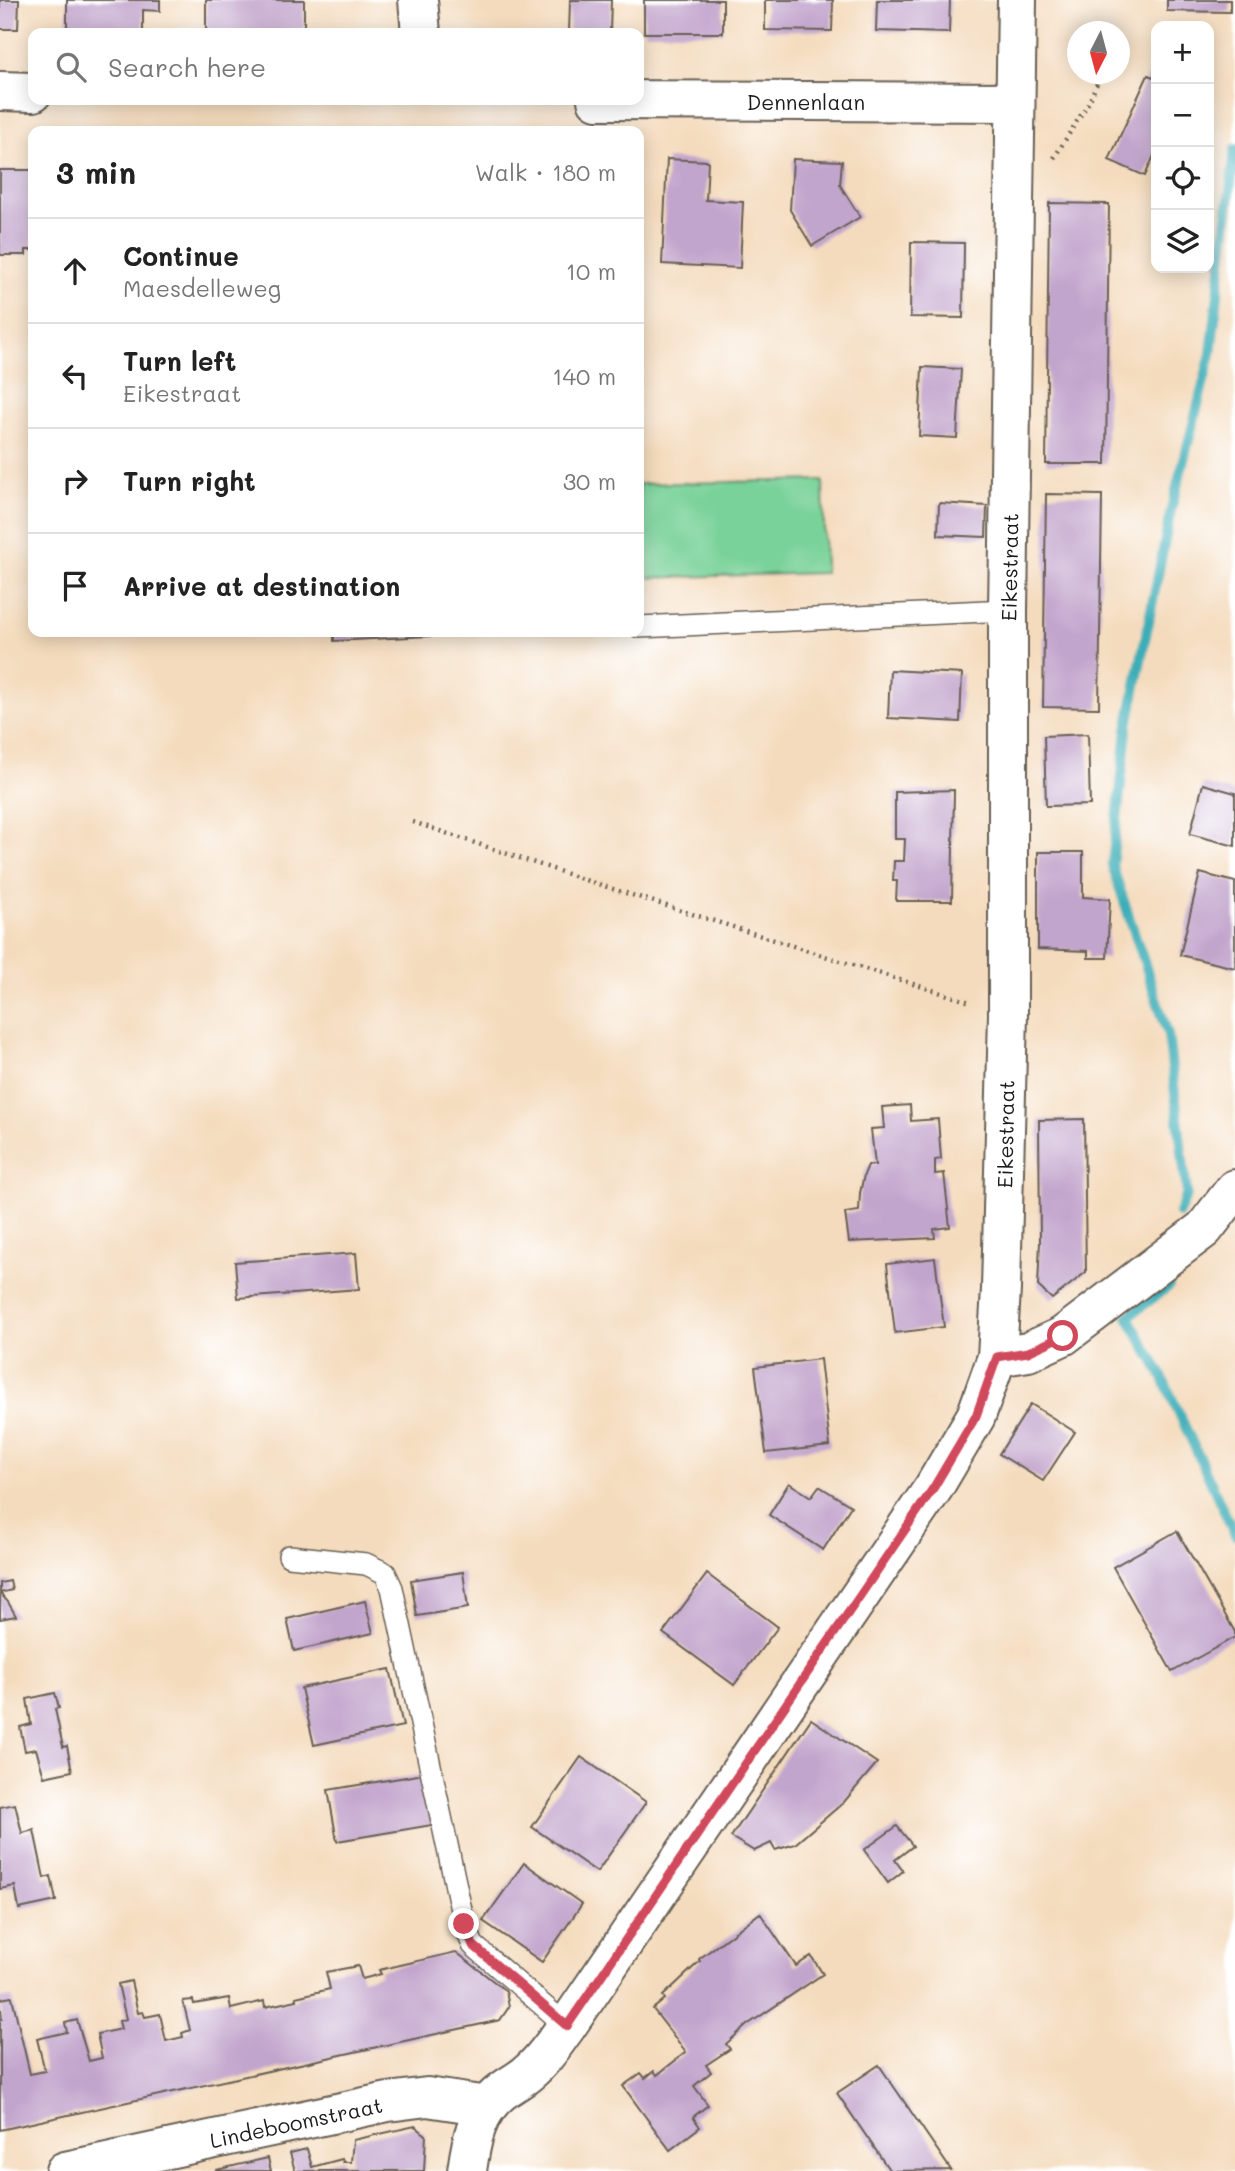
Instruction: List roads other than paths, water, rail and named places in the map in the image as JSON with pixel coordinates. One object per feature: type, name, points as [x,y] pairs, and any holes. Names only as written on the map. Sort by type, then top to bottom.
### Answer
[{"type":"street","points":[[418,0],[421,28]]},
{"type":"street","name":"Eikestraat","points":[[487,2106],[500,2093],[529,2073],[567,2026],[934,1487],[976,1416],[997,1357],[1002,1289],[1008,1014],[1008,610],[1017,0]]},
{"type":"street","points":[[0,91],[28,92]]},
{"type":"street","name":"Dennenlaan","points":[[644,100],[1015,103]]},
{"type":"street","points":[[997,1357],[1028,1352],[1063,1336],[1204,1228],[1235,1189]]},
{"type":"street","name":"Lindeboomstraat","points":[[65,2171],[388,2102],[427,2097],[487,2106]]},
{"type":"street","points":[[467,2171],[474,2130],[487,2106]]},
{"type":"lane","points":[[644,628],[1008,610]]},
{"type":"lane","points":[[289,1556],[366,1564],[385,1573],[392,1588],[464,1924],[473,1945],[567,2026]]},
{"type":"waterway","points":[[1179,1213],[1187,1194],[1168,1034],[1112,865],[1127,730],[1171,510],[1211,354],[1235,149]]},
{"type":"waterway","points":[[1169,1286],[1128,1317],[1160,1372],[1235,1535]]}]
